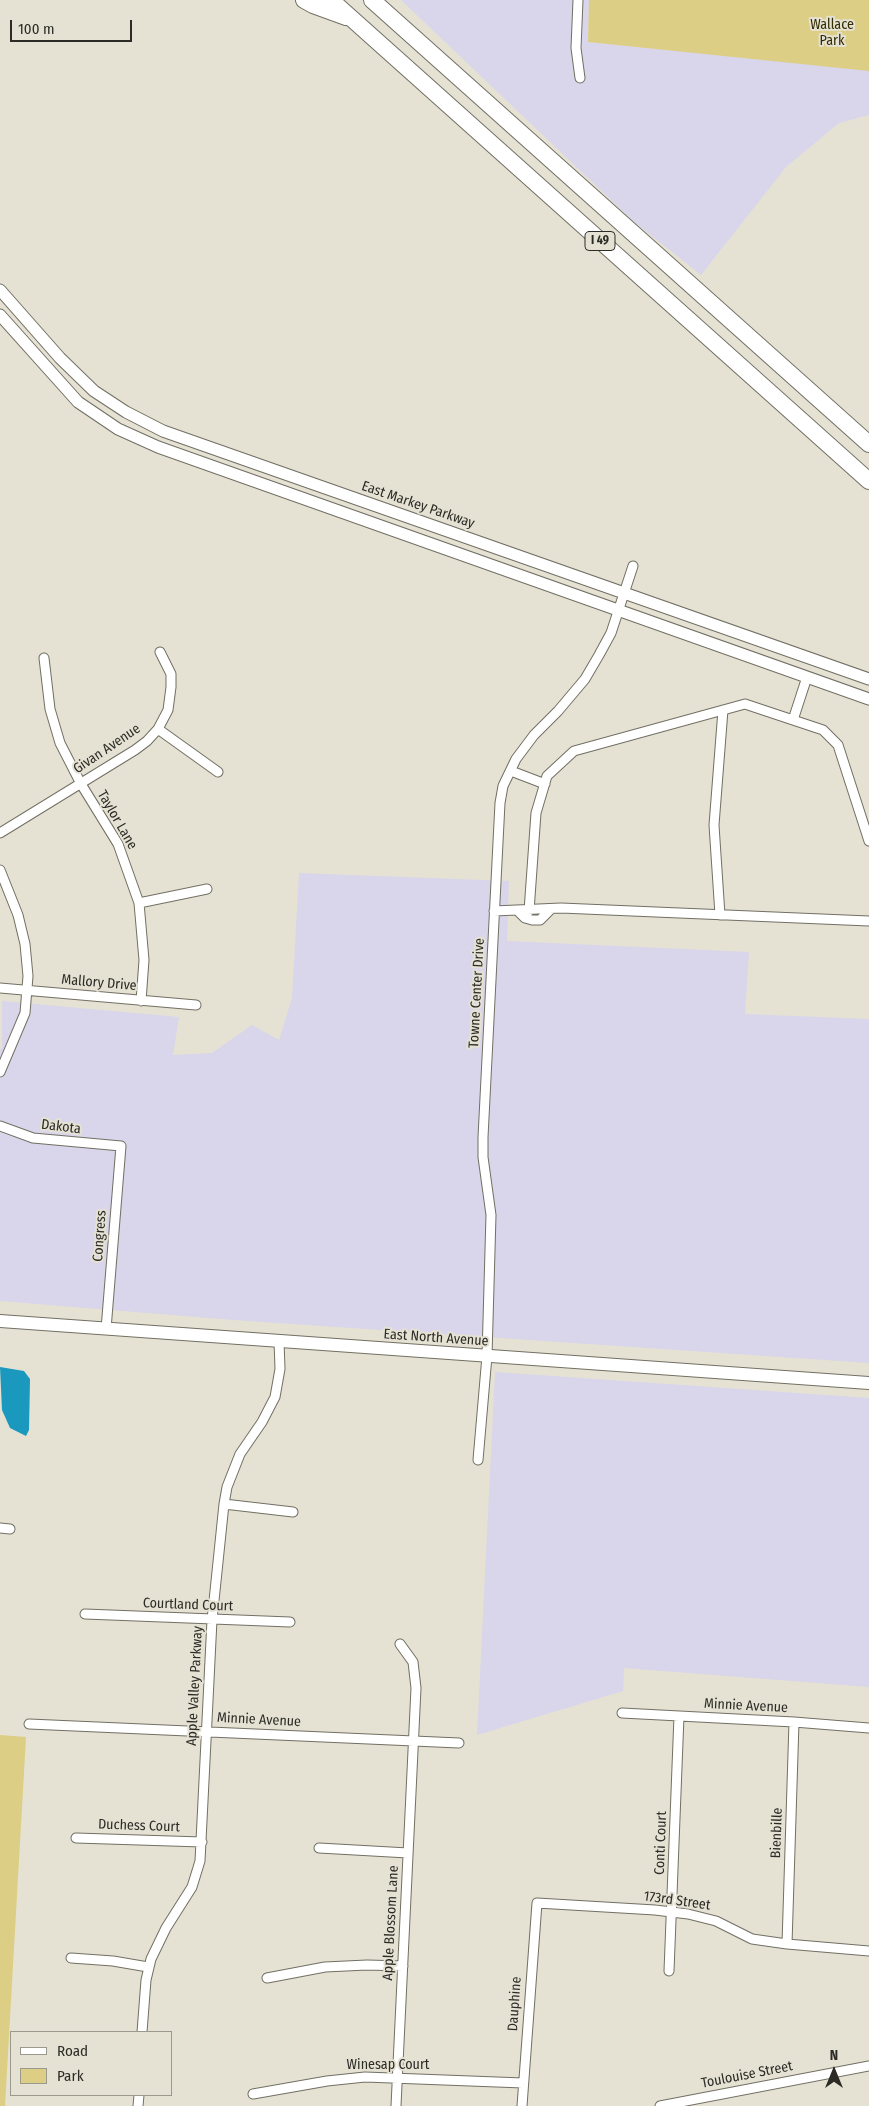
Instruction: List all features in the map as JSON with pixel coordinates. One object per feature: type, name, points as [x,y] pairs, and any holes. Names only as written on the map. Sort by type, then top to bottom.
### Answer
[{"type":"highway","points":[[304,0],[313,6],[352,19]]},
{"type":"highway","name":"I 49","points":[[331,0],[869,481]]},
{"type":"highway","name":"I 49","points":[[374,1],[869,444]]},
{"type":"main road","name":"East North Avenue","points":[[0,1321],[869,1383]]},
{"type":"street","points":[[578,0],[576,48],[580,78]]},
{"type":"street","name":"East Markey Parkway","points":[[0,290],[60,358],[94,391],[126,412],[163,431],[869,680]]},
{"type":"street","points":[[0,315],[78,402],[118,429],[158,447],[869,699]]},
{"type":"street","name":"Towne Center Drive","points":[[478,1460],[487,1356],[491,1215],[484,1157],[484,1137],[500,803],[503,786],[516,759],[534,734],[558,711],[585,679],[611,633],[633,566]]},
{"type":"street","name":"Givan Avenue","points":[[0,833],[135,750],[158,729],[168,710],[172,687],[171,674],[160,652]]},
{"type":"street","name":"Taylor Lane","points":[[44,658],[54,726],[60,743],[81,784],[118,844],[139,903],[144,960],[142,1001]]},
{"type":"street","points":[[793,720],[807,677]]},
{"type":"street","points":[[529,911],[536,813],[548,776],[574,751],[745,704],[823,730],[838,745],[869,841]]},
{"type":"street","points":[[720,915],[714,825],[723,710]]},
{"type":"street","points":[[158,729],[218,772]]},
{"type":"street","points":[[511,770],[545,784]]},
{"type":"street","points":[[0,870],[20,922],[25,944],[28,990],[25,1013],[0,1072]]},
{"type":"street","points":[[139,903],[207,889]]},
{"type":"street","points":[[518,911],[525,918],[540,920],[551,909]]},
{"type":"street","points":[[494,911],[551,909],[869,921]]},
{"type":"street","name":"Mallory Drive","points":[[0,988],[196,1005]]},
{"type":"street","name":"Dakota","points":[[0,1126],[33,1138],[121,1146]]},
{"type":"street","name":"Congress","points":[[106,1329],[121,1146]]},
{"type":"street","name":"Apple Valley Parkway","points":[[142,2031],[148,1967],[157,1944],[192,1887],[200,1861],[212,1620],[224,1504],[227,1487],[240,1454],[266,1415],[274,1397],[280,1369],[279,1341]]},
{"type":"street","points":[[224,1504],[293,1512]]},
{"type":"street","points":[[0,1528],[10,1529]]},
{"type":"street","name":"Courtland Court","points":[[85,1614],[290,1622]]},
{"type":"street","name":"Apple Blossom Lane","points":[[396,2106],[416,1675],[411,1656],[400,1644]]},
{"type":"street","name":"Minnie Avenue","points":[[622,1713],[869,1728]]},
{"type":"street","name":"Conti Court","points":[[669,1971],[679,1716]]},
{"type":"street","name":"Bienbille","points":[[787,1944],[794,1722]]},
{"type":"street","name":"Minnie Avenue","points":[[29,1724],[458,1743]]},
{"type":"street","name":"Duchess Court","points":[[76,1838],[202,1842]]},
{"type":"street","points":[[319,1848],[408,1853]]},
{"type":"street","name":"173rd Street","points":[[537,1903],[672,1912],[716,1921],[752,1939],[869,1951]]},
{"type":"street","name":"Dauphine","points":[[522,2106],[537,1903]]},
{"type":"street","points":[[71,1958],[113,1961],[148,1967]]},
{"type":"street","points":[[267,1978],[325,1967],[403,1966]]},
{"type":"street","name":"Toulouise Street","points":[[660,2106],[869,2066]]},
{"type":"street","name":"Winesap Court","points":[[254,2094],[342,2079],[398,2078],[523,2083]]},
{"type":"shaded area","points":[[401,0],[589,0],[588,42],[869,70],[869,115],[839,123],[786,167],[701,275],[633,221]]},
{"type":"shaded area","points":[[299,873],[509,881],[507,941],[749,952],[745,1014],[869,1019],[869,1363],[233,1320],[0,1301],[0,1049],[2,1049],[2,1001],[179,1017],[173,1055],[212,1053],[252,1025],[279,1040],[292,998]]},
{"type":"shaded area","points":[[495,1372],[869,1398],[869,1687],[624,1668],[623,1691],[477,1735]]},
{"type":"green space","name":"Wallace Park","points":[[589,0],[869,0],[869,71],[588,42]]},
{"type":"green space","points":[[0,1735],[26,1737],[5,2106],[0,2106]]},
{"type":"water","points":[[0,1367],[24,1371],[30,1379],[29,1430],[26,1436],[10,1428],[2,1410]]}]
